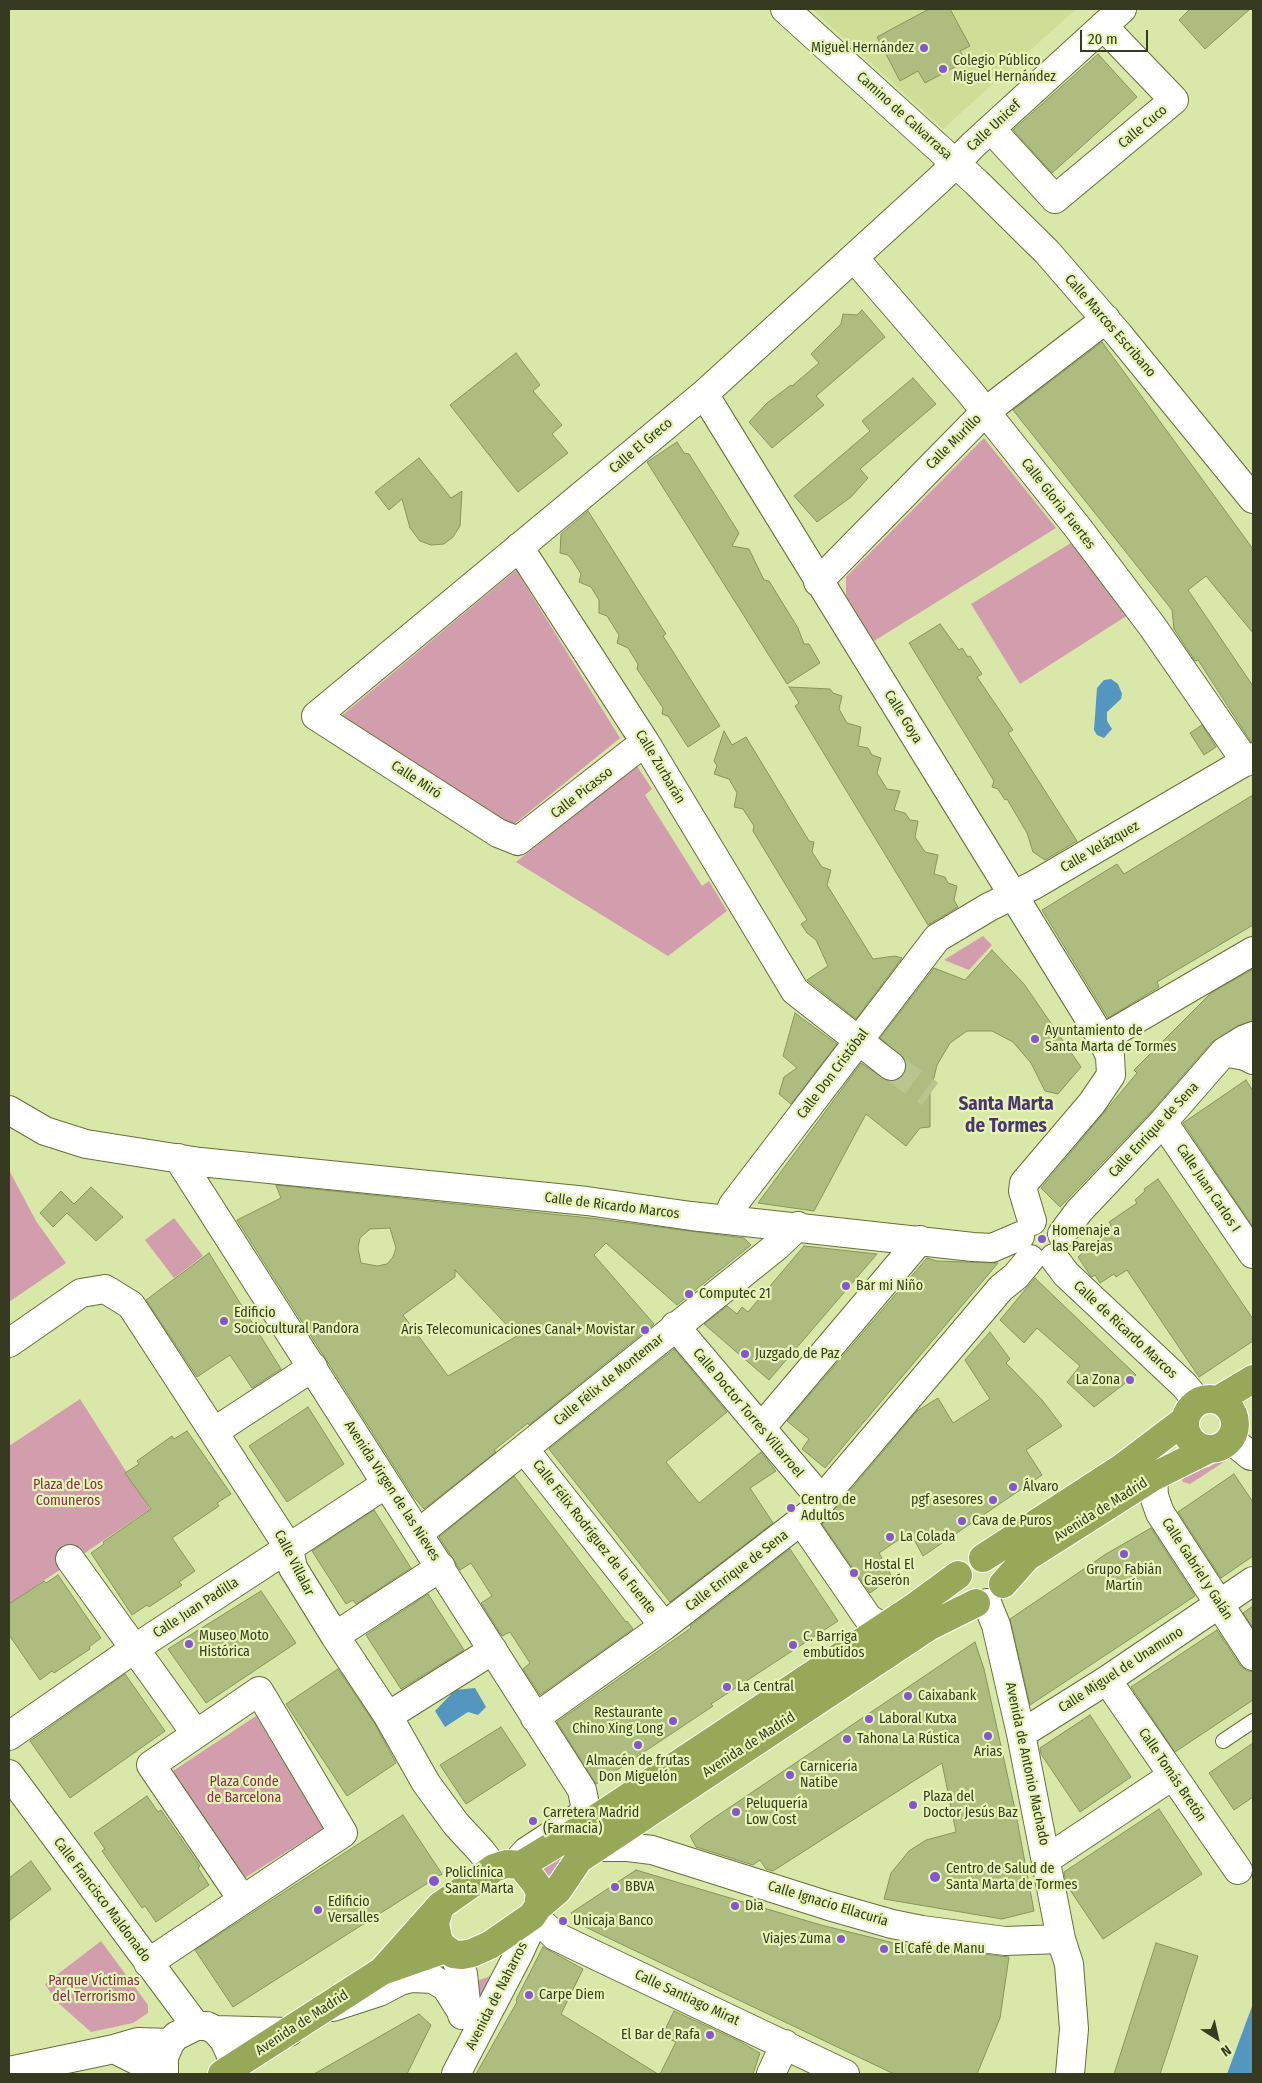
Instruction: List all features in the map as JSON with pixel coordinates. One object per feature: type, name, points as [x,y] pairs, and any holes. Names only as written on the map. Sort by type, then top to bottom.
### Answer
[{"type":"highway","name":"Avenida de Madrid","points":[[983,1558],[1123,1467],[1200,1407],[1253,1379]]},
{"type":"highway","points":[[1228,1406],[1234,1416],[1232,1432],[1196,1444],[1187,1434],[1200,1407],[1228,1406]]},
{"type":"highway","name":"Avenida de Madrid","points":[[229,2070],[382,1971],[440,1906],[507,1866],[592,1823],[928,1627],[989,1596],[1028,1557],[1153,1478],[1232,1432]]},
{"type":"highway","points":[[983,1558],[994,1563],[1002,1572],[989,1596],[965,1598],[959,1588],[958,1575],[968,1562],[983,1558]]},
{"type":"highway","name":"Avenida de Madrid","points":[[382,1971],[449,1952],[472,1953],[490,1945],[535,1913],[558,1890],[579,1859],[592,1823],[884,1628],[958,1575]]},
{"type":"highway","points":[[507,1866],[536,1884],[540,1893],[535,1913]]},
{"type":"highway","points":[[440,1906],[435,1922],[435,1933],[449,1952]]},
{"type":"street","name":"Camino de Calvarrasa","points":[[785,9],[956,163]]},
{"type":"street","name":"Calle Unicef","points":[[956,163],[1113,17]]},
{"type":"street","name":"Calle Cuco","points":[[991,129],[1055,199],[1174,100],[1113,17]]},
{"type":"street","name":"Calle El Greco","points":[[316,716],[704,394],[956,163]]},
{"type":"street","name":"Calle Marcos Escribano","points":[[956,163],[1047,252],[1106,320],[1253,498]]},
{"type":"street","name":"Calle Gloria Fuertes","points":[[854,258],[985,412],[1078,528],[1250,759]]},
{"type":"street","name":"Calle Murillo","points":[[818,582],[985,412],[1106,320]]},
{"type":"street","name":"Calle Goya","points":[[704,394],[818,582],[1102,1039],[1110,1056],[1111,1075],[1092,1103],[1036,1167],[1024,1184],[1023,1191],[1036,1247]]},
{"type":"street","name":"Calle Zurbarán","points":[[519,547],[645,742],[795,991],[858,1041]]},
{"type":"street","name":"Calle Miró","points":[[316,716],[498,833],[518,841]]},
{"type":"street","name":"Calle Picasso","points":[[518,841],[645,742]]},
{"type":"street","name":"Calle Velázquez","points":[[945,933],[989,907],[1014,896],[1250,759]]},
{"type":"street","name":"Calle Don Cristóbal","points":[[726,1219],[733,1205],[929,947],[945,933]]},
{"type":"street","points":[[1102,1039],[1253,951]]},
{"type":"street","name":"Calle Enrique de Sena","points":[[535,1718],[664,1626],[802,1522],[815,1510],[1036,1247],[1079,1211],[1163,1122],[1224,1052],[1253,1036]]},
{"type":"street","points":[[858,1041],[891,1066]]},
{"type":"street","points":[[1224,1052],[1245,1056],[1253,1060]]},
{"type":"street","name":"Calle de Ricardo Marcos","points":[[9,1110],[45,1131],[86,1144],[190,1166],[587,1201],[726,1219],[992,1248],[1036,1247],[1184,1385],[1200,1407]]},
{"type":"street","name":"Calle Juan Carlos I","points":[[1163,1122],[1253,1254]]},
{"type":"street","name":"Avenida Virgen de las Nieves","points":[[190,1166],[386,1484],[582,1790],[592,1823]]},
{"type":"street","name":"Calle Félix de Montemar","points":[[419,1533],[777,1246],[798,1226]]},
{"type":"street","points":[[761,1428],[920,1240]]},
{"type":"street","name":"Calle Villalar","points":[[9,1343],[81,1293],[105,1289],[131,1305],[215,1431],[289,1548],[293,1568],[388,1716],[426,1783],[456,1824],[482,1851],[507,1866]]},
{"type":"street","name":"Calle Doctor Torres Villarroel","points":[[675,1326],[822,1500]]},
{"type":"street","points":[[215,1431],[313,1367]]},
{"type":"street","points":[[1232,1432],[1251,1456],[1253,1454]]},
{"type":"street","name":"Calle Félix Rodríguez de la Fuente","points":[[524,1448],[664,1626]]},
{"type":"street","name":"Calle Gabriel y Galán","points":[[1153,1478],[1154,1496],[1160,1513],[1253,1656]]},
{"type":"street","name":"Calle Juan Padilla","points":[[9,1736],[134,1649],[386,1484]]},
{"type":"street","points":[[802,1522],[868,1618],[884,1628]]},
{"type":"street","points":[[70,1559],[196,1734]]},
{"type":"street","points":[[335,1636],[440,1567]]},
{"type":"street","name":"Calle Miguel de Unamuno","points":[[1022,1734],[1253,1581]]},
{"type":"street","name":"Avenida de Antonio Machado","points":[[989,1596],[1022,1734],[1061,1939],[1070,1964],[1074,2029],[1070,2074]]},
{"type":"street","points":[[388,1716],[493,1650]]},
{"type":"street","name":"Calle Tomás Bretón","points":[[1106,1680],[1238,1870]]},
{"type":"street","points":[[148,1963],[242,1898],[343,1833],[259,1691],[152,1765],[242,1898]]},
{"type":"street","name":"Calle Francisco Maldonado","points":[[9,1774],[148,1963],[205,2028],[228,2047],[229,2070]]},
{"type":"street","points":[[1047,1858],[1172,1776]]},
{"type":"street","name":"Calle Ignacio Ellacuría","points":[[592,1823],[628,1846],[652,1850],[900,1926],[1005,1941],[1061,1939]]},
{"type":"street","name":"Calle Santiago Mirat","points":[[535,1913],[555,1936],[845,2074]]},
{"type":"street","name":"Avenida de Naharros","points":[[452,2071],[519,1953],[535,1913]]},
{"type":"street","name":"Avenida de Naharros","points":[[449,1952],[463,1974],[466,2002],[452,2071]]},
{"type":"street","name":"Avenida de Naharros","points":[[320,2011],[379,1992],[400,1980],[412,1978],[433,1979],[446,1987],[463,2014]]},
{"type":"street","points":[[114,2049],[164,2074],[164,2057],[170,2043],[181,2033],[205,2028],[289,2032]]},
{"type":"street","points":[[9,2071],[114,2049],[138,2042],[170,2043]]},
{"type":"street","points":[[771,2074],[785,2044]]},
{"type":"lane","points":[[1223,1741],[1253,1721]]},
{"type":"shaded area","name":"Colegio Público Miguel Hernández","points":[[812,9],[1076,9],[943,129]]},
{"type":"green space","points":[[984,438],[1056,528],[874,641],[846,595],[846,577]]},
{"type":"green space","points":[[1071,543],[1128,615],[1020,684],[971,604]]},
{"type":"green space","points":[[516,570],[620,738],[513,825],[339,718]]},
{"type":"green space","points":[[637,766],[652,789],[645,795],[702,886],[709,881],[727,911],[668,956],[516,862]]},
{"type":"green space","points":[[983,936],[992,945],[969,970],[944,960]]},
{"type":"green space","points":[[9,1170],[36,1221],[66,1263],[9,1302]]},
{"type":"green space","points":[[174,1218],[203,1256],[174,1278],[145,1240]]},
{"type":"green space","name":"Plaza de Los Comuneros","points":[[80,1399],[150,1509],[9,1604],[9,1446]]},
{"type":"green space","points":[[1232,1453],[1233,1456],[1190,1484],[1183,1482],[1177,1473],[1209,1467]]},
{"type":"green space","name":"Plaza Conde de Barcelona","points":[[256,1716],[324,1828],[243,1879],[173,1771]]},
{"type":"green space","points":[[585,1835],[549,1880],[538,1866]]},
{"type":"green space","name":"Parque Víctimas del Terrorismo","points":[[101,1941],[148,2005],[148,2013],[133,2023],[91,2032],[56,2001],[45,1984]]},
{"type":"green space","points":[[496,1974],[472,2023],[474,1982]]},
{"type":"water","points":[[1111,679],[1118,684],[1122,694],[1121,699],[1107,712],[1107,721],[1112,729],[1104,738],[1097,735],[1094,730],[1097,688],[1104,680]]},
{"type":"water","points":[[475,1688],[486,1707],[478,1715],[468,1712],[445,1727],[435,1711],[455,1690]]},
{"type":"water","points":[[1253,2004],[1253,2074],[1227,2074],[1251,2009]]},
{"type":"building","name":"Miguel Hernández","points":[[929,9],[950,9],[970,46],[960,51],[966,61],[925,83],[918,71],[900,81],[877,37]]},
{"type":"building","points":[[1190,9],[1250,9],[1205,49],[1179,20]]},
{"type":"building","points":[[1098,54],[1137,97],[1052,173],[1013,130]]},
{"type":"building","points":[[862,310],[885,337],[816,396],[824,405],[772,448],[749,422],[767,403],[792,386],[819,363],[811,354],[841,324],[843,314],[857,315]]},
{"type":"building","points":[[1102,342],[1253,549],[1253,633],[1206,576],[1188,590],[1253,686],[1253,741],[1251,742],[1198,660],[1195,661],[1174,629],[1172,610],[1013,410]]},
{"type":"building","points":[[516,353],[540,385],[533,391],[562,425],[552,434],[568,453],[518,492],[450,405]]},
{"type":"building","points":[[913,378],[936,404],[860,469],[868,478],[851,497],[817,522],[794,496],[870,431],[862,421]]},
{"type":"building","points":[[677,442],[684,453],[689,454],[739,533],[732,546],[749,549],[764,580],[769,581],[798,628],[804,644],[809,644],[820,663],[787,684],[647,462]]},
{"type":"building","points":[[419,458],[451,498],[462,491],[460,526],[453,537],[444,544],[431,545],[420,541],[410,528],[402,499],[389,510],[375,492]]},
{"type":"building","points":[[588,511],[666,634],[663,636],[720,726],[688,747],[668,716],[662,714],[663,708],[637,669],[638,664],[628,648],[617,643],[619,635],[607,616],[599,613],[599,600],[591,587],[579,582],[581,574],[573,561],[568,555],[560,553],[561,534]]},
{"type":"building","points":[[940,624],[959,650],[962,648],[968,657],[970,656],[982,674],[977,677],[1013,730],[1008,733],[1077,841],[1045,860],[1033,852],[1027,833],[1007,799],[1005,800],[998,789],[992,787],[994,781],[909,643]]},
{"type":"building","points":[[789,687],[830,689],[833,693],[842,696],[839,709],[847,723],[861,727],[858,746],[868,748],[872,755],[881,758],[877,773],[887,789],[900,791],[894,810],[905,813],[910,820],[918,821],[915,837],[925,852],[938,855],[934,874],[945,877],[948,883],[957,886],[954,900],[958,907],[928,925],[795,706],[799,703]]},
{"type":"building","points":[[1202,725],[1216,747],[1204,755],[1190,733]]},
{"type":"building","points":[[724,731],[732,745],[746,737],[809,841],[814,842],[812,852],[822,867],[831,870],[827,885],[873,959],[895,956],[902,958],[856,1019],[807,980],[828,966],[816,940],[807,933],[801,924],[807,920],[753,831],[754,826],[743,809],[734,807],[737,793],[729,779],[714,774],[717,766],[714,761]]},
{"type":"building","points":[[1253,795],[1253,925],[1157,982],[1159,987],[1108,1018],[1042,910],[1117,864],[1124,874]]},
{"type":"building","points":[[992,950],[1024,984],[1081,1067],[1058,1094],[1045,1091],[1031,1063],[1013,1042],[992,1031],[967,1031],[950,1043],[937,1065],[930,1094],[930,1127],[920,1128],[906,1146],[866,1114],[814,1211],[758,1203],[861,1063],[888,1081],[897,1080],[904,1075],[906,1068],[905,1060],[880,1038],[934,968],[965,980]]},
{"type":"building","points":[[1253,969],[1253,1021],[1237,1026],[1212,1042],[1151,1112],[1060,1207],[1041,1188],[1137,1073],[1134,1070],[1211,993]]},
{"type":"building","points":[[795,1013],[837,1044],[791,1104],[779,1094],[784,1077],[797,1068],[783,1056]]},
{"type":"building","points":[[1246,1080],[1253,1091],[1253,1227],[1183,1123]]},
{"type":"building","points":[[1158,1179],[1253,1319],[1253,1341],[1199,1377],[1127,1270],[1116,1277],[1114,1274],[1100,1283],[1095,1275],[1092,1277],[1090,1275],[1078,1257],[1099,1238],[1098,1235],[1111,1225],[1109,1222],[1137,1203],[1135,1200],[1145,1191],[1144,1189]]},
{"type":"building","points":[[276,1185],[590,1218],[744,1238],[751,1245],[677,1305],[606,1243],[594,1255],[654,1324],[529,1425],[528,1423],[494,1450],[496,1452],[424,1509],[413,1496],[237,1220],[281,1198]],"holes":[[[390,1228],[396,1248],[393,1257],[387,1264],[377,1266],[361,1263],[358,1248],[360,1238],[370,1229]],[[455,1270],[517,1336],[448,1376],[403,1315],[455,1277]]]},
{"type":"building","points":[[91,1187],[123,1217],[96,1241],[67,1213],[53,1227],[40,1213],[61,1191],[74,1204]]},
{"type":"building","points":[[804,1246],[877,1254],[769,1380],[704,1324],[727,1306],[737,1314],[742,1307],[748,1312]]},
{"type":"building","name":"Edificio Sociocultural Pandora","points":[[209,1253],[281,1369],[252,1388],[230,1355],[197,1377],[146,1300]]},
{"type":"building","points":[[927,1258],[937,1261],[998,1263],[825,1468],[802,1449],[809,1439],[787,1421]]},
{"type":"building","points":[[1035,1278],[1136,1375],[1094,1407],[1067,1382],[1080,1366],[1037,1328],[1024,1343],[1000,1320]]},
{"type":"building","points":[[990,1332],[1010,1359],[1006,1363],[1042,1400],[1062,1426],[1026,1450],[1042,1475],[923,1556],[910,1532],[879,1553],[892,1577],[870,1593],[822,1524],[917,1411],[938,1398],[953,1423],[990,1399],[965,1360]]},
{"type":"building","points":[[674,1349],[727,1412],[666,1462],[699,1503],[761,1452],[776,1471],[750,1488],[773,1523],[670,1602],[549,1449]]},
{"type":"building","points":[[308,1407],[344,1464],[287,1502],[249,1446]]},
{"type":"building","points":[[187,1431],[231,1494],[217,1503],[219,1506],[172,1538],[195,1571],[179,1582],[182,1585],[149,1607],[147,1605],[132,1615],[91,1553],[104,1544],[103,1542],[151,1509],[125,1473],[139,1464],[137,1461],[172,1436],[174,1439]]},
{"type":"building","points":[[1234,1474],[1253,1502],[1253,1556],[1221,1578],[1178,1512]]},
{"type":"building","points":[[514,1476],[633,1629],[540,1695],[523,1669],[530,1663],[510,1632],[502,1636],[481,1603],[492,1596],[471,1563],[460,1570],[439,1537]]},
{"type":"building","points":[[374,1510],[411,1568],[356,1604],[353,1600],[346,1604],[312,1551]]},
{"type":"building","points":[[1151,1528],[1195,1596],[1030,1705],[1010,1619],[1106,1554]]},
{"type":"building","points":[[790,1549],[838,1621],[711,1704],[713,1706],[596,1784],[557,1722],[691,1628],[690,1626]]},
{"type":"building","points":[[58,1575],[101,1638],[89,1647],[90,1649],[40,1680],[9,1635],[9,1604],[44,1581],[46,1583]]},
{"type":"building","points":[[261,1591],[296,1643],[206,1703],[168,1649]]},
{"type":"building","points":[[428,1594],[464,1650],[401,1689],[366,1635]]},
{"type":"building","points":[[1253,1606],[1253,1628],[1243,1613]]},
{"type":"building","points":[[1217,1630],[1240,1665],[1246,1670],[1253,1672],[1253,1700],[1175,1752],[1131,1687]]},
{"type":"building","points":[[975,1642],[984,1669],[1016,1814],[1034,1911],[1002,1919],[884,1899],[891,1873],[909,1851],[926,1840],[956,1832],[942,1763],[773,1871],[766,1869],[760,1860],[753,1865],[696,1847],[690,1836],[705,1824]]},
{"type":"building","points":[[338,1669],[375,1724],[396,1763],[347,1796],[286,1704]]},
{"type":"building","points":[[125,1674],[165,1731],[70,1798],[30,1741]]},
{"type":"building","points":[[1090,1715],[1131,1777],[1080,1812],[1041,1754],[1040,1748]]},
{"type":"building","points":[[501,1727],[526,1765],[466,1804],[440,1765]]},
{"type":"building","points":[[1253,1743],[1253,1797],[1234,1810],[1209,1773]]},
{"type":"building","points":[[147,1796],[158,1812],[161,1810],[200,1866],[198,1868],[209,1885],[156,1922],[145,1906],[142,1908],[102,1851],[105,1849],[94,1833]]},
{"type":"building","points":[[1159,1809],[1202,1874],[1103,1939],[1066,1884],[1064,1872]]},
{"type":"building","name":"Edificio Versalles","points":[[403,1815],[442,1874],[233,2007],[195,1950]]},
{"type":"building","points":[[31,1861],[51,1889],[9,1921],[9,1878]]},
{"type":"building","points":[[636,1870],[821,1925],[898,1944],[1009,1957],[1000,2018],[977,2074],[894,2074],[579,1924],[571,1913]]},
{"type":"building","points":[[1156,1943],[1198,1956],[1173,2035],[1160,2074],[1114,2074]]},
{"type":"building","points":[[543,1947],[583,1969],[561,2014],[658,2074],[476,2074],[517,2002],[516,2000]]},
{"type":"building","points":[[674,2011],[739,2041],[760,2053],[753,2074],[660,2074],[676,2042],[662,2036]]},
{"type":"building","points":[[419,2014],[431,2025],[407,2074],[314,2074]]},
{"type":"tunnel","points":[[891,1066],[930,1094]]},
{"type":"place","name":"Miguel Hernández","points":[[924,48]]},
{"type":"place","name":"Colegio Público Miguel Hernández","points":[[943,69]]},
{"type":"place","name":"Ayuntamiento de Santa Marta de Tormes","points":[[1035,1039]]},
{"type":"place","name":"Homenaje a las Parejas","points":[[1042,1239]]},
{"type":"place","name":"Bar mi Niño","points":[[846,1286]]},
{"type":"place","name":"Computec 21","points":[[689,1294]]},
{"type":"place","name":"Edificio Sociocultural Pandora","points":[[224,1321]]},
{"type":"place","name":"Aris Telecomunicaciones Canal+ Movistar","points":[[645,1330]]},
{"type":"place","name":"Juzgado de Paz","points":[[745,1354]]},
{"type":"place","name":"La Zona","points":[[1130,1380]]},
{"type":"place","name":"Álvaro","points":[[1013,1487]]},
{"type":"place","name":"pgf asesores","points":[[993,1500]]},
{"type":"place","name":"Centro de Adultos","points":[[791,1508]]},
{"type":"place","name":"Cava de Puros","points":[[962,1521]]},
{"type":"place","name":"La Colada","points":[[890,1537]]},
{"type":"place","name":"Grupo Fabián Martín","points":[[1124,1554]]},
{"type":"place","name":"Hostal El Caserón","points":[[854,1573]]},
{"type":"place","name":"Museo Moto Histórica","points":[[189,1644]]},
{"type":"place","name":"C. Barriga embutidos","points":[[793,1645]]},
{"type":"place","name":"La Central","points":[[727,1687]]},
{"type":"place","name":"Caixabank","points":[[908,1696]]},
{"type":"place","name":"Laboral Kutxa","points":[[869,1719]]},
{"type":"place","name":"Restaurante Chino Xing Long","points":[[673,1721]]},
{"type":"place","name":"Arias","points":[[988,1736]]},
{"type":"place","name":"Tahona La Rústica","points":[[847,1739]]},
{"type":"place","name":"Almacén de frutas Don Miguelón","points":[[638,1745]]},
{"type":"place","name":"Carnicería Natibe","points":[[790,1775]]},
{"type":"place","name":"Plaza del Doctor Jesús Baz","points":[[913,1805]]},
{"type":"place","name":"Peluquería Low Cost","points":[[736,1812]]},
{"type":"place","name":"Carretera Madrid (Farmacia)","points":[[533,1821]]},
{"type":"place","name":"Centro de Salud de Santa Marta de Tormes","points":[[935,1877]]},
{"type":"place","name":"Policlínica Santa Marta","points":[[434,1881]]},
{"type":"place","name":"BBVA","points":[[615,1887]]},
{"type":"place","name":"Dia","points":[[735,1906]]},
{"type":"place","name":"Edificio Versalles","points":[[318,1910]]},
{"type":"place","name":"Unicaja Banco","points":[[563,1921]]},
{"type":"place","name":"Viajes Zuma","points":[[841,1939]]},
{"type":"place","name":"El Café de Manu","points":[[884,1949]]},
{"type":"place","name":"Carpe Diem","points":[[529,1995]]},
{"type":"place","name":"El Bar de Rafa","points":[[710,2035]]},
{"type":"district","name":"Santa Marta de Tormes","points":[[1006,1116]]}]
